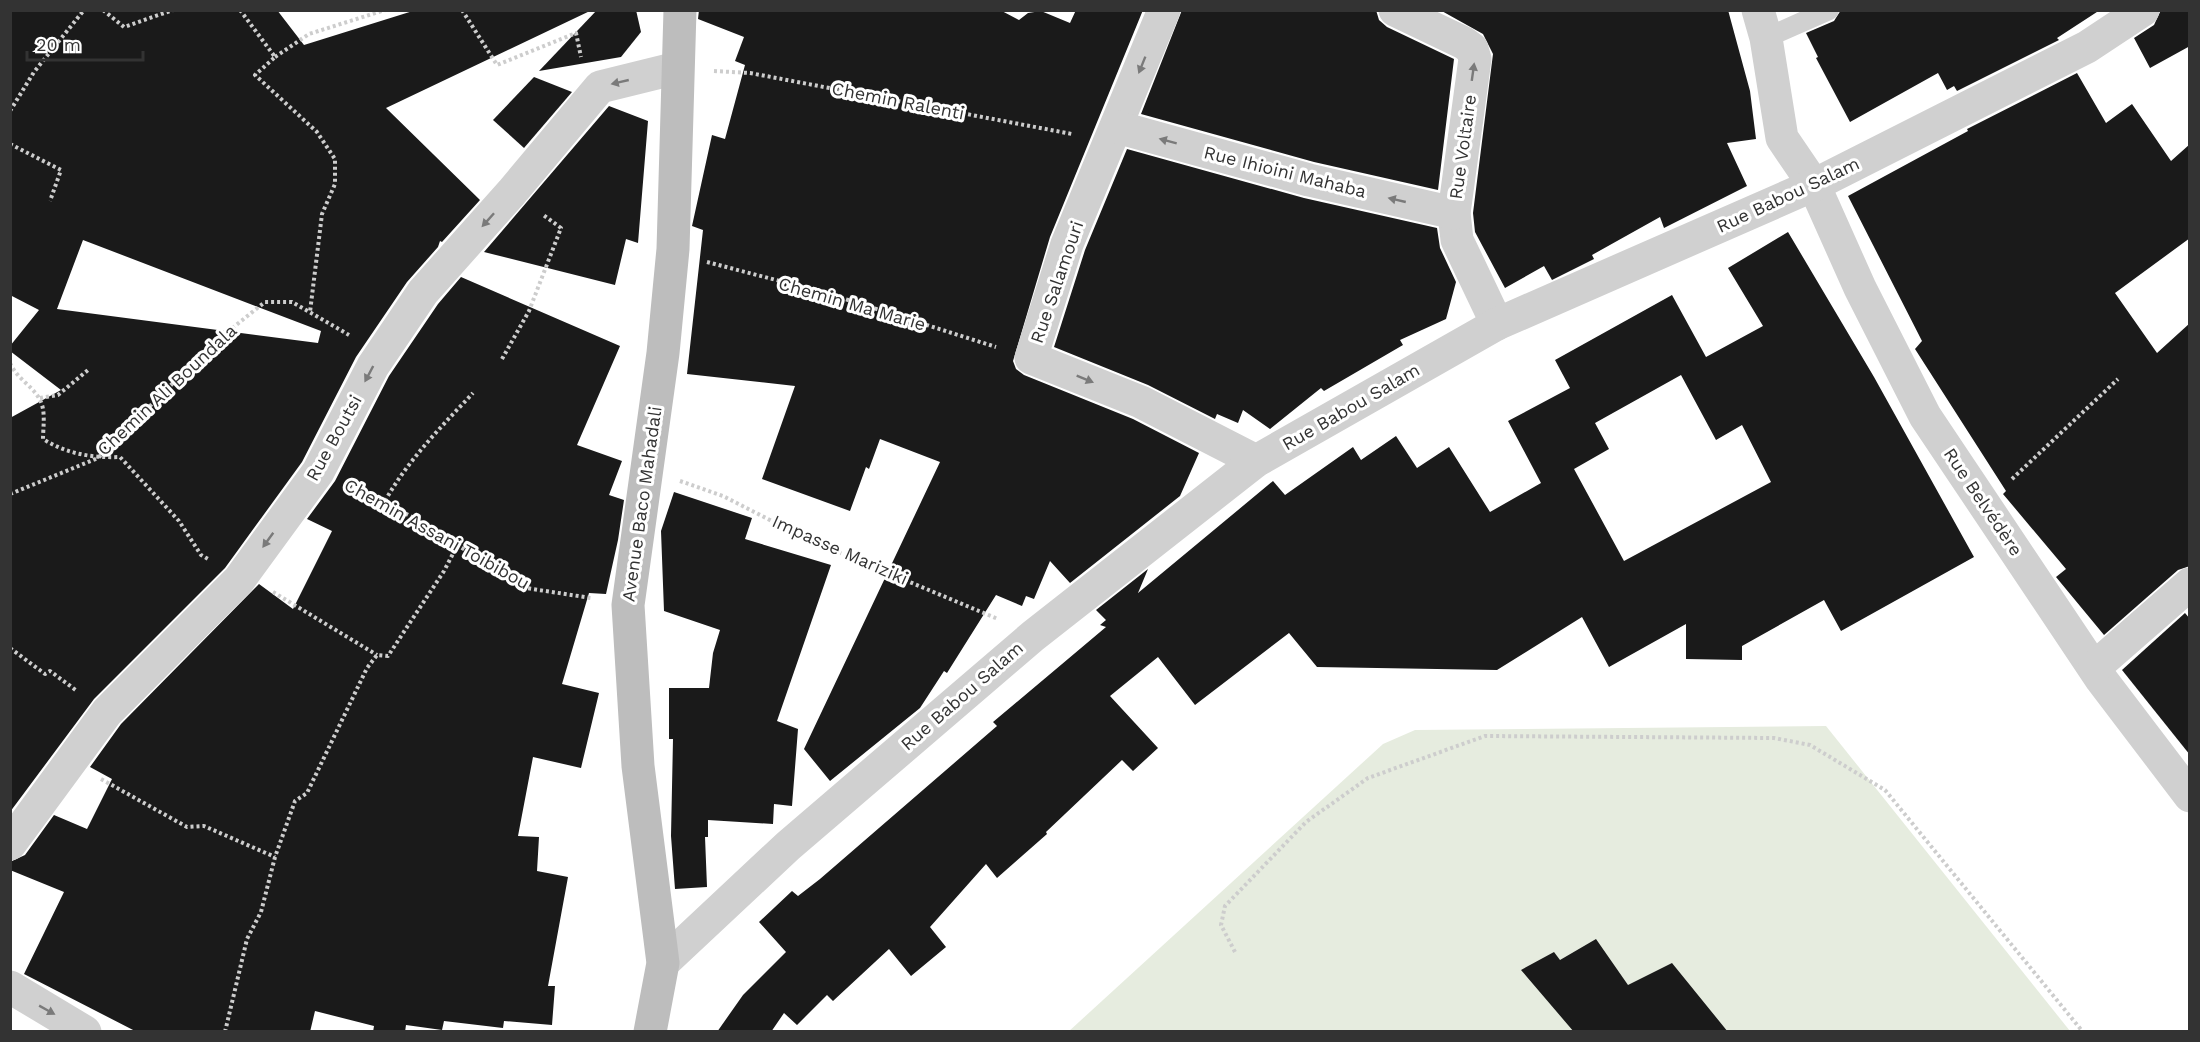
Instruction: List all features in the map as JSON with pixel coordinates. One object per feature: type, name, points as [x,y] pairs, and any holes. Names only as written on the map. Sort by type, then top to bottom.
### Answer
[{"type":"street","name":"Avenue Baco Mahadali","points":[[650,1032],[663,963],[638,766],[628,604],[645,469],[663,353],[673,249],[680,10]]},
{"type":"street","name":"Rue Salamouri","points":[[1164,10],[1067,244],[1031,358],[1141,402],[1256,461]]},
{"type":"street","name":"Rue Voltaire","points":[[1395,10],[1472,49],[1475,59],[1454,213],[1457,240],[1497,324]]},
{"type":"street","name":"Rue Babou Salam","points":[[663,963],[788,846],[1033,636],[1256,461],[1497,324],[1814,185],[2087,47],[2143,10]]},
{"type":"street","name":"Rue Belvédère","points":[[1762,24],[1782,138],[1814,185],[1860,288],[1925,416],[2095,667],[2190,796]]},
{"type":"street","points":[[600,87],[677,68]]},
{"type":"street","name":"Rue Boutsi","points":[[10,844],[72,762],[106,712],[239,580],[318,472],[380,357],[423,291],[512,192],[600,87]]},
{"type":"street","name":"Rue Ihioini Mahaba","points":[[1117,127],[1309,180],[1454,213]]},
{"type":"street","points":[[2095,667],[2190,584]]},
{"type":"street","points":[[10,987],[85,1032]]},
{"type":"lane","points":[[1762,24],[1830,10]]},
{"type":"path","points":[[10,111],[34,72],[84,10]]},
{"type":"path","points":[[103,10],[124,27],[173,10]]},
{"type":"path","points":[[240,10],[275,57]]},
{"type":"path","points":[[310,312],[322,214],[335,184],[335,159],[317,132],[255,75],[275,57],[309,34],[385,10]]},
{"type":"path","points":[[462,10],[497,65],[576,33],[582,66],[600,87]]},
{"type":"path","name":"Chemin Ralenti","points":[[677,68],[750,73],[1091,138],[1117,127]]},
{"type":"path","points":[[10,144],[61,170],[50,201]]},
{"type":"path","points":[[502,359],[529,311],[561,228],[512,192]]},
{"type":"path","name":"Chemin Ma Marie","points":[[673,249],[721,268],[826,293],[1031,358]]},
{"type":"path","name":"Chemin Ali Boundala","points":[[10,494],[98,458],[211,345],[265,302],[292,302],[380,357]]},
{"type":"path","points":[[10,363],[15,374],[40,398],[43,407],[43,439],[61,450],[98,458],[120,457],[178,521],[201,555],[239,580],[265,587],[377,655],[388,656],[444,571],[458,544]]},
{"type":"path","points":[[40,398],[58,395],[88,370]]},
{"type":"path","points":[[1985,504],[2118,379]]},
{"type":"path","points":[[385,501],[398,477],[436,431],[473,393]]},
{"type":"path","name":"Impasse Mariziki","points":[[645,469],[723,496],[807,539],[959,601],[1033,636]]},
{"type":"path","name":"Chemin Assani Toibibou","points":[[318,472],[385,501],[526,588],[628,604]]},
{"type":"path","points":[[10,648],[45,674],[50,671],[106,712]]},
{"type":"path","points":[[225,1032],[247,939],[261,912],[275,857],[295,801],[307,793],[367,668],[377,655]]},
{"type":"path","points":[[1235,952],[1221,925],[1225,906],[1306,822],[1368,778],[1485,736],[1774,738],[1810,745],[1885,790],[2084,1032]]},
{"type":"path","points":[[72,762],[187,827],[204,826],[275,857]]},
{"type":"shaded area","points":[[1826,726],[2070,1031],[1068,1032],[1383,744],[1415,730]]},
{"type":"building","points":[[10,10],[277,10],[304,45],[416,10],[592,10],[386,108],[480,200],[442,242],[440,241],[438,247],[407,282],[356,357],[302,462],[225,568],[94,699],[10,812],[10,418],[61,390],[10,351],[10,346],[39,310],[10,295]],"holes":[[[83,240],[321,331],[318,343],[57,309]]]},
{"type":"building","points":[[597,10],[636,10],[641,32],[621,57],[539,71]]},
{"type":"building","points":[[699,10],[1000,10],[1019,20],[1028,13],[1041,11],[1070,23],[1076,10],[1143,10],[1050,237],[1013,361],[1016,369],[1024,375],[1133,419],[1199,453],[1180,496],[1070,583],[1050,561],[1034,599],[1026,596],[1022,606],[996,595],[947,673],[944,671],[920,708],[830,781],[804,749],[940,462],[880,439],[869,469],[866,467],[850,511],[762,479],[795,386],[687,374],[703,230],[692,226],[712,135],[725,139],[745,65],[735,61],[744,37],[698,19]]},
{"type":"building","points":[[1182,10],[1376,10],[1379,20],[1387,27],[1454,59],[1438,190],[1314,162],[1141,114]]},
{"type":"building","points":[[1440,10],[1728,10],[1750,91],[1756,139],[1727,143],[1747,186],[1664,228],[1660,217],[1592,255],[1594,259],[1552,280],[1544,266],[1505,288],[1475,232],[1473,213],[1493,54],[1483,34]]},
{"type":"building","points":[[1841,10],[2100,10],[2057,38],[2059,40],[1957,91],[1954,86],[1947,90],[1938,73],[1850,122],[1816,58],[1818,57],[1806,33],[1834,21]]},
{"type":"building","points":[[2161,10],[2190,10],[2190,46],[2150,68],[2134,38],[2154,25]]},
{"type":"building","points":[[2077,73],[2106,123],[2132,104],[2171,161],[2190,144],[2190,238],[2115,293],[2157,353],[2190,323],[2190,566],[2178,570],[2104,635],[2056,577],[2066,569],[2003,494],[2006,491],[1915,349],[1922,341],[1848,196],[1968,131],[1967,129]]},
{"type":"building","points":[[534,77],[572,92],[524,148],[493,120]]},
{"type":"building","points":[[609,106],[648,121],[638,243],[626,239],[615,285],[484,252]]},
{"type":"building","points":[[1127,149],[1304,198],[1437,228],[1440,248],[1456,282],[1446,319],[1400,340],[1403,345],[1324,391],[1321,388],[1270,429],[1243,410],[1238,423],[1217,414],[1215,419],[1148,385],[1054,347],[1085,250]]},
{"type":"building","points":[[1788,232],[1874,377],[1974,557],[1841,631],[1824,600],[1742,646],[1742,660],[1686,659],[1686,624],[1609,667],[1582,617],[1497,670],[1317,667],[1289,633],[1195,705],[1158,657],[1110,696],[1158,748],[1133,771],[1122,760],[1046,832],[1047,834],[997,878],[986,864],[930,927],[946,947],[911,976],[889,949],[833,1001],[827,995],[797,1025],[784,1013],[771,1032],[717,1032],[743,995],[786,952],[759,922],[792,891],[798,896],[820,879],[997,726],[993,722],[1106,627],[1100,625],[1106,620],[1096,610],[1148,569],[1138,593],[1273,481],[1285,495],[1353,447],[1361,460],[1396,436],[1417,468],[1449,447],[1490,512],[1541,483],[1508,421],[1570,388],[1555,360],[1672,295],[1706,357],[1763,326],[1728,268]],"holes":[[[1681,375],[1716,440],[1742,425],[1771,482],[1624,561],[1574,469],[1609,449],[1595,423]]]},
{"type":"building","points":[[461,277],[620,346],[577,445],[622,461],[609,495],[624,500],[618,540],[606,594],[589,593],[562,684],[599,693],[581,768],[533,757],[518,836],[539,837],[537,871],[568,877],[548,986],[555,986],[552,1025],[504,1021],[503,1028],[444,1021],[442,1030],[406,1025],[405,1032],[373,1032],[374,1026],[315,1011],[310,1032],[137,1032],[24,974],[64,892],[10,870],[10,862],[25,855],[54,815],[87,829],[112,779],[90,767],[121,724],[259,584],[293,609],[332,531],[307,519],[335,481],[389,376],[438,304]]},
{"type":"building","points":[[674,492],[752,518],[745,539],[831,565],[777,721],[798,729],[792,806],[774,804],[773,824],[708,820],[708,837],[705,837],[707,887],[675,889],[671,836],[673,739],[669,739],[669,688],[709,688],[713,653],[720,630],[664,611],[661,531]]},
{"type":"building","points":[[2185,613],[2190,619],[2190,755],[2122,670]]},
{"type":"building","points":[[1596,939],[1628,985],[1672,963],[1728,1032],[1574,1032],[1521,970],[1554,952],[1560,960]]}]
